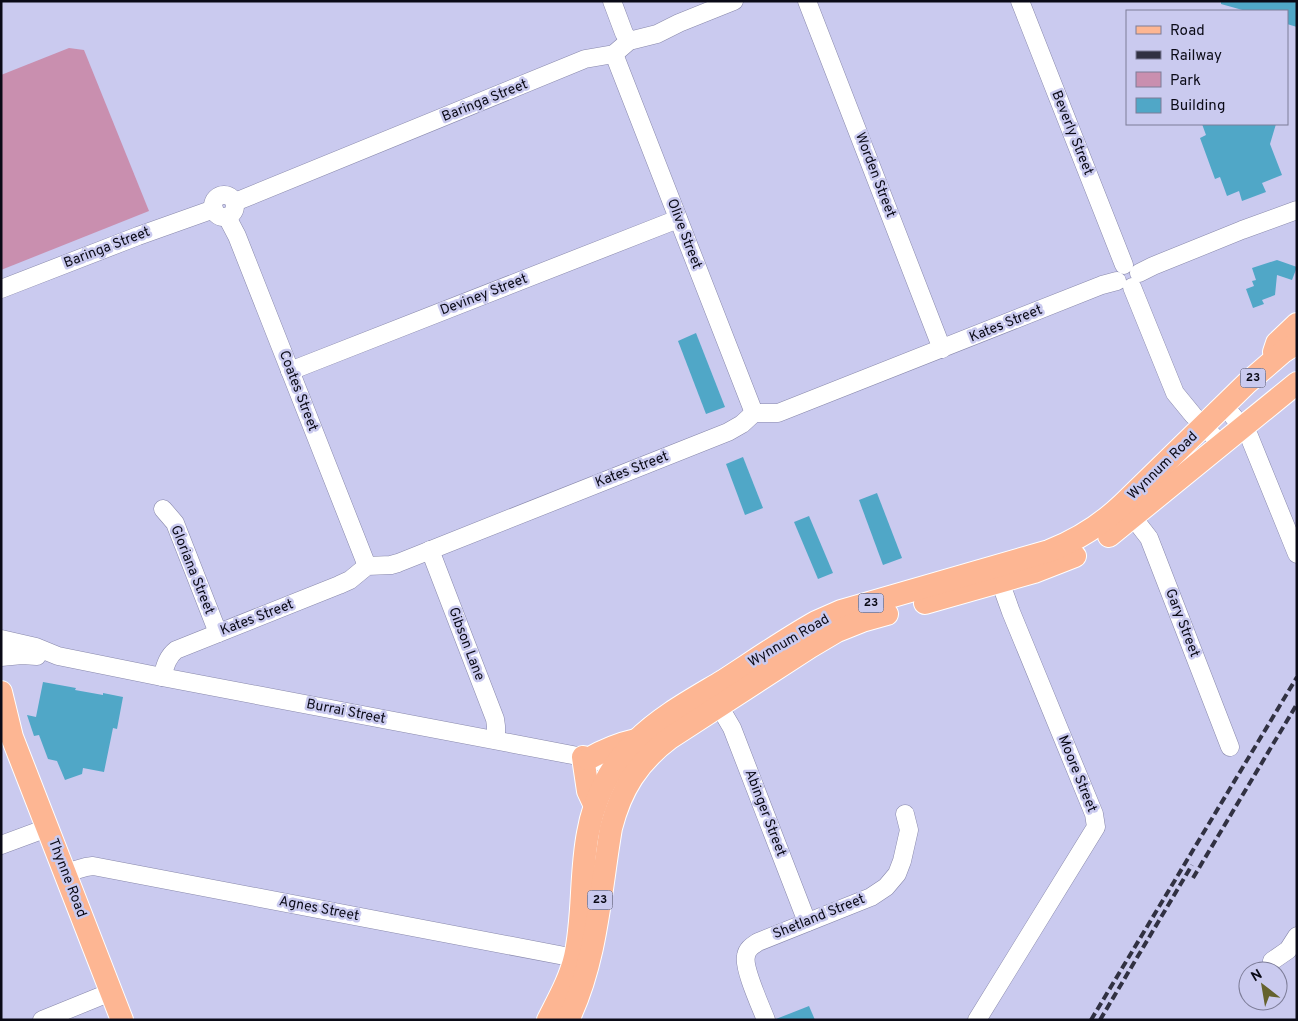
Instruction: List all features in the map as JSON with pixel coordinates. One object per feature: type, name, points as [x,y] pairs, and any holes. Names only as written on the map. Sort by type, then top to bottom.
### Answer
[{"type":"main road","points":[[1271,362],[1277,343],[1297,324]]},
{"type":"main road","name":"Wynnum Road","points":[[1128,511],[1224,405],[1271,362],[1297,343]]},
{"type":"main road","name":"Wynnum Road","points":[[548,1020],[575,958],[588,834],[595,806],[602,789],[644,762],[658,747],[837,631],[998,575],[1070,542],[1104,521],[1128,511],[1222,445],[1297,384]]},
{"type":"main road","name":"Wynnum Road","points":[[566,1017],[579,996],[591,953],[611,828],[620,798],[621,776],[628,748],[664,718],[816,622],[841,611],[998,575]]},
{"type":"main road","name":"Thynne Road","points":[[1,692],[12,737],[122,1020]]},
{"type":"main road","name":"Thynne Road","points":[[1,717],[12,737]]},
{"type":"main road","points":[[595,806],[588,791],[586,758],[621,743],[636,740]]},
{"type":"street","points":[[612,1],[629,41]]},
{"type":"street","points":[[614,54],[629,41],[657,34],[734,1]]},
{"type":"street","name":"Worden Street","points":[[807,1],[942,349]]},
{"type":"street","name":"Beverly Street","points":[[1020,1],[1175,393],[1180,402],[1222,445]]},
{"type":"street","name":"Baringa Street","points":[[1,289],[138,236],[225,209],[585,59],[614,54]]},
{"type":"street","name":"Olive Street","points":[[614,54],[754,413]]},
{"type":"street","name":"Coates Street","points":[[225,209],[367,566]]},
{"type":"street","name":"Kates Street","points":[[162,678],[166,662],[176,650],[339,585],[350,580],[367,566],[391,565],[728,432],[742,424],[754,413],[778,413],[1297,210]]},
{"type":"street","name":"Deviney Street","points":[[290,371],[678,219]]},
{"type":"street","points":[[1224,405],[1249,436],[1297,554]]},
{"type":"street","name":"Gloriana Street","points":[[163,509],[175,523],[218,633]]},
{"type":"street","name":"Gary Street","points":[[1128,511],[1148,538],[1230,748]]},
{"type":"street","name":"Gibson Lane","points":[[430,550],[495,719],[496,740]]},
{"type":"street","name":"Moore Street","points":[[977,1020],[1096,827],[1094,814],[1011,612],[998,575]]},
{"type":"street","name":"Burrai Street","points":[[1,639],[36,647],[58,656],[162,678],[586,758],[621,776]]},
{"type":"street","name":"Burrai Street","points":[[1,657],[22,655],[58,656]]},
{"type":"street","name":"Abinger Street","points":[[719,706],[732,728],[807,922]]},
{"type":"street","name":"Shetland Street","points":[[766,1020],[746,969],[745,957],[750,948],[758,942],[871,897],[886,888],[897,874],[902,861],[909,830],[905,814]]},
{"type":"street","points":[[1,846],[47,828]]},
{"type":"street","name":"Agnes Street","points":[[65,873],[93,866],[575,958]]},
{"type":"street","points":[[1272,961],[1288,950],[1297,936]]},
{"type":"street","points":[[42,1020],[111,992]]},
{"type":"green space","points":[[69,48],[84,50],[149,211],[1,270],[1,75]]},
{"type":"building","points":[[1221,1],[1297,1],[1297,27],[1288,24],[1288,10],[1242,10],[1221,4]]},
{"type":"building","points":[[1202,125],[1276,125],[1270,144],[1282,175],[1262,183],[1266,192],[1242,201],[1239,191],[1227,196],[1220,177],[1215,179],[1200,138],[1206,135]]},
{"type":"building","points":[[1277,260],[1297,267],[1292,280],[1277,275],[1275,295],[1262,300],[1264,304],[1253,308],[1246,289],[1254,286],[1252,281],[1256,280],[1252,268]]},
{"type":"building","points":[[696,333],[725,407],[706,414],[678,341]]},
{"type":"building","points":[[743,457],[763,508],[745,515],[726,464]]},
{"type":"building","points":[[877,493],[902,558],[883,565],[859,500]]},
{"type":"building","points":[[809,516],[833,573],[818,579],[794,522]]},
{"type":"building","points":[[43,682],[76,688],[75,690],[123,697],[117,729],[113,728],[104,772],[83,768],[82,774],[65,780],[57,761],[48,759],[39,735],[34,736],[27,715],[36,717]]},
{"type":"building","points":[[809,1006],[815,1020],[776,1020],[776,1019]]},
{"type":"railway","points":[[1091,1020],[1297,677]]},
{"type":"railway","points":[[1193,878],[1297,704]]},
{"type":"railway","points":[[1100,1020],[1192,865]]}]
